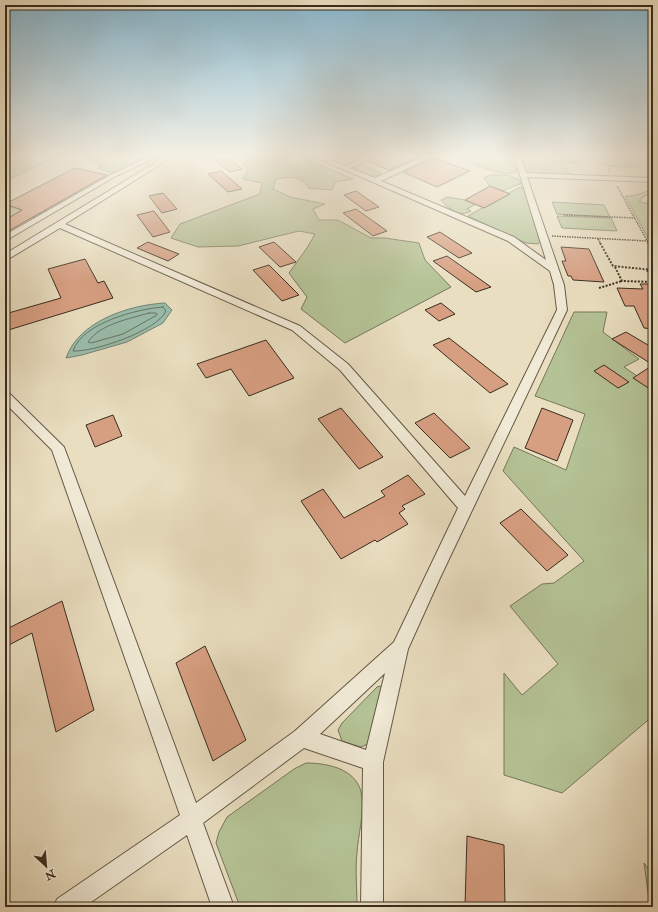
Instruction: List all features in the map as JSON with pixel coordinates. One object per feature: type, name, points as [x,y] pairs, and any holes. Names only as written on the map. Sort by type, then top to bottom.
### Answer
[{"type":"street","points":[[5,238],[73,199]]},
{"type":"street","points":[[5,258],[103,199]]},
{"type":"street","points":[[416,199],[511,239],[554,270]]},
{"type":"street","points":[[372,907],[373,762],[400,648],[562,310],[559,285],[531,199]]},
{"type":"street","points":[[60,225],[296,328],[344,367],[466,508]]},
{"type":"street","points":[[5,396],[58,447],[223,907]]},
{"type":"street","points":[[65,907],[191,819],[302,738],[400,648]]},
{"type":"street","points":[[302,738],[373,762]]},
{"type":"path","points":[[624,199],[653,251]]},
{"type":"path","points":[[564,215],[635,218]]},
{"type":"path","points":[[543,236],[648,241]]},
{"type":"path","points":[[598,238],[610,264],[615,267],[653,270]]},
{"type":"path","points":[[615,267],[622,280]]},
{"type":"path","points":[[599,288],[622,280],[653,282],[647,269]]},
{"type":"shaded area","points":[[248,199],[298,199],[325,204],[313,209],[319,220],[338,220],[371,238],[385,238],[419,243],[425,260],[451,287],[345,343],[301,309],[307,297],[289,273],[315,234],[299,231],[238,246],[198,247],[171,238],[180,224]]},
{"type":"shaded area","points":[[456,199],[476,204],[467,209],[471,211],[463,214],[454,212],[441,200]]},
{"type":"shaded area","points":[[499,199],[527,199],[541,241],[538,244],[526,243],[468,216]]},
{"type":"shaded area","points":[[626,199],[642,199],[639,202],[653,204],[653,247]]},
{"type":"shaded area","points":[[552,202],[604,205],[610,217],[557,214]]},
{"type":"shaded area","points":[[5,205],[36,214],[44,210],[47,211],[36,218],[14,215],[5,220]]},
{"type":"shaded area","points":[[557,216],[611,218],[617,231],[562,228]]},
{"type":"shaded area","points":[[574,312],[607,312],[603,332],[639,359],[624,367],[653,387],[653,716],[562,793],[504,775],[504,673],[522,695],[558,664],[510,606],[542,584],[554,583],[584,561],[503,471],[514,447],[566,470],[585,414],[535,396]]},
{"type":"shaded area","points":[[380,686],[383,688],[370,743],[361,747],[342,741],[338,730],[342,723],[377,687]]},
{"type":"shaded area","points":[[306,763],[315,763],[342,770],[356,781],[360,788],[362,798],[362,819],[356,859],[357,905],[356,907],[240,907],[216,843],[219,832],[227,817],[294,769]]},
{"type":"shaded area","points":[[644,863],[653,875],[653,907],[650,907]]},
{"type":"water","points":[[165,303],[172,310],[163,323],[127,342],[66,358],[73,345],[82,334],[107,317],[136,307]]},
{"type":"building","points":[[16,199],[66,199],[5,233],[5,220],[22,210],[5,204]]},
{"type":"building","points":[[151,199],[168,199],[177,209],[162,213]]},
{"type":"building","points":[[349,199],[367,199],[379,207],[366,211]]},
{"type":"building","points":[[468,199],[502,199],[484,208],[465,200]]},
{"type":"building","points":[[356,209],[387,231],[373,236],[343,213]]},
{"type":"building","points":[[154,211],[170,232],[153,237],[137,215]]},
{"type":"building","points":[[440,232],[472,253],[459,258],[427,237]]},
{"type":"building","points":[[148,242],[179,254],[168,261],[137,248]]},
{"type":"building","points":[[274,242],[296,262],[280,267],[259,247]]},
{"type":"building","points":[[561,247],[589,249],[604,282],[573,280],[571,276],[568,276],[562,261],[566,261]]},
{"type":"building","points":[[447,256],[491,287],[476,292],[433,261]]},
{"type":"building","points":[[85,259],[98,283],[104,281],[113,298],[5,331],[5,314],[61,298],[48,269]]},
{"type":"building","points":[[269,265],[299,295],[282,301],[253,270]]},
{"type":"building","points":[[640,284],[653,284],[653,329],[644,328],[634,306],[625,306],[617,288],[643,289]]},
{"type":"building","points":[[441,303],[455,314],[439,321],[425,310]]},
{"type":"building","points":[[626,332],[653,348],[653,365],[612,339]]},
{"type":"building","points":[[449,338],[508,384],[490,393],[433,345]]},
{"type":"building","points":[[266,340],[294,378],[249,396],[231,369],[206,378],[197,364]]},
{"type":"building","points":[[604,365],[629,382],[618,388],[594,371]]},
{"type":"building","points":[[653,365],[653,391],[633,378]]},
{"type":"building","points":[[341,408],[383,457],[359,469],[318,419]]},
{"type":"building","points":[[542,408],[573,420],[557,461],[525,448]]},
{"type":"building","points":[[434,413],[470,448],[450,458],[415,423]]},
{"type":"building","points":[[113,415],[122,436],[95,447],[86,425]]},
{"type":"building","points":[[408,475],[425,494],[402,506],[405,509],[399,513],[408,524],[377,542],[375,540],[341,559],[301,501],[323,489],[344,518],[385,496],[381,491]]},
{"type":"building","points":[[521,509],[568,555],[547,571],[500,523]]},
{"type":"building","points":[[62,601],[94,710],[56,732],[32,633],[5,647],[5,630]]},
{"type":"building","points":[[205,646],[246,740],[213,761],[176,663]]},
{"type":"building","points":[[467,836],[504,845],[505,907],[465,907]]}]
